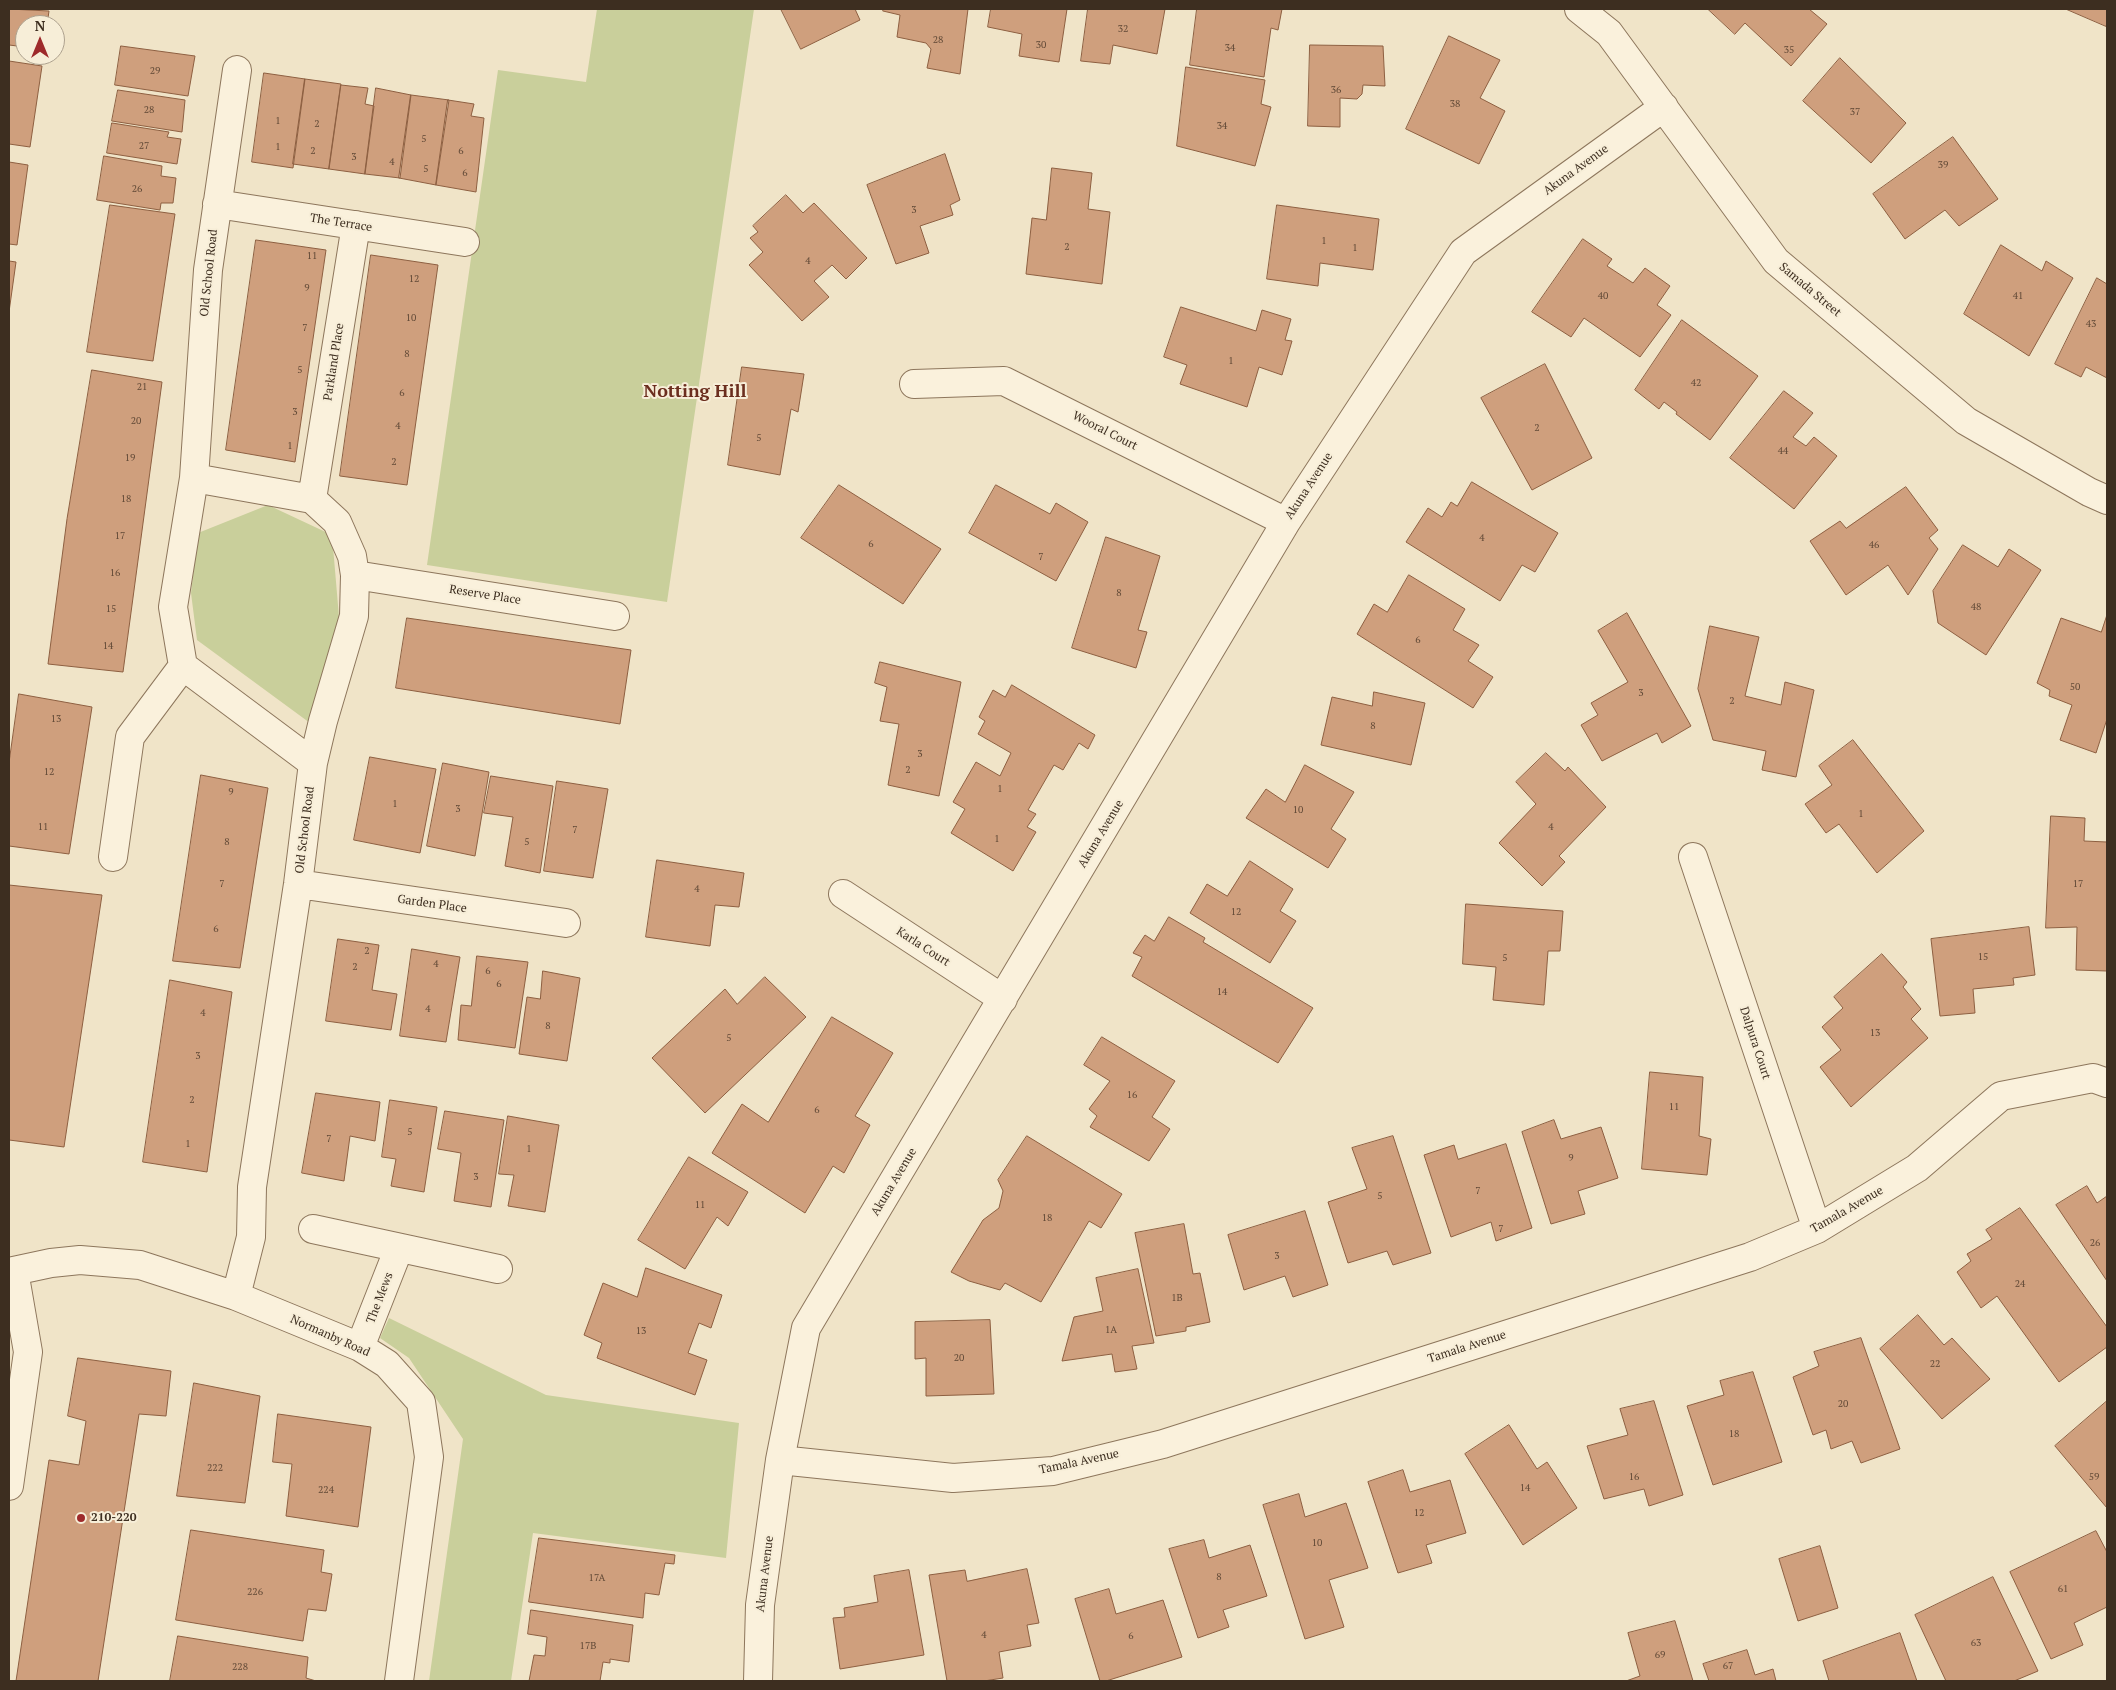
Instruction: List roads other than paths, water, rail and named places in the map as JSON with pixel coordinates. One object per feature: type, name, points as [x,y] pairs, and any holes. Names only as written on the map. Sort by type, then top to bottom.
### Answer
[{"type":"street","name":"Samada Street","points":[[1579,9],[1610,34],[1776,261],[1966,421],[2107,500]]},
{"type":"street","name":"Old School Road","points":[[183,666],[173,606],[194,478],[208,270],[237,70]]},
{"type":"street","name":"Akuna Avenue","points":[[758,1681],[760,1605],[780,1460],[806,1328],[1286,522],[1463,252],[1664,107]]},
{"type":"street","name":"The Terrace","points":[[218,204],[465,242]]},
{"type":"street","name":"Parkland Place","points":[[312,499],[356,225]]},
{"type":"street","name":"Wooral Court","points":[[914,384],[1004,381],[1286,522]]},
{"type":"street","points":[[194,478],[312,499]]},
{"type":"street","name":"Old School Road","points":[[236,1296],[251,1237],[255,1170],[298,884],[313,763],[323,721],[354,616],[355,575],[352,556],[337,522],[312,499]]},
{"type":"street","name":"Reserve Place","points":[[355,575],[615,616]]},
{"type":"street","points":[[113,856],[130,737],[183,666],[313,763]]},
{"type":"street","name":"Dalpura Court","points":[[1693,857],[1817,1229]]},
{"type":"street","name":"Garden Place","points":[[298,884],[566,923]]},
{"type":"street","name":"Karla Court","points":[[843,894],[1003,999]]},
{"type":"street","name":"Tamala Avenue","points":[[780,1460],[954,1478],[1053,1471],[1163,1444],[1750,1257],[1817,1229],[1917,1168],[2001,1096],[2093,1078],[2107,1083]]},
{"type":"street","points":[[314,1229],[498,1269]]},
{"type":"street","name":"The Mews","points":[[360,1348],[399,1248]]},
{"type":"street","name":"Normanby Road","points":[[12,1272],[51,1262],[80,1260],[140,1265],[236,1296],[360,1348],[387,1364],[421,1402],[429,1457],[399,1681]]},
{"type":"street","points":[[9,1486],[28,1352],[12,1272]]},
{"type":"place","name":"210-220","points":[[81,1518]]},
{"type":"district","name":"Notting Hill","points":[[695,392]]}]
